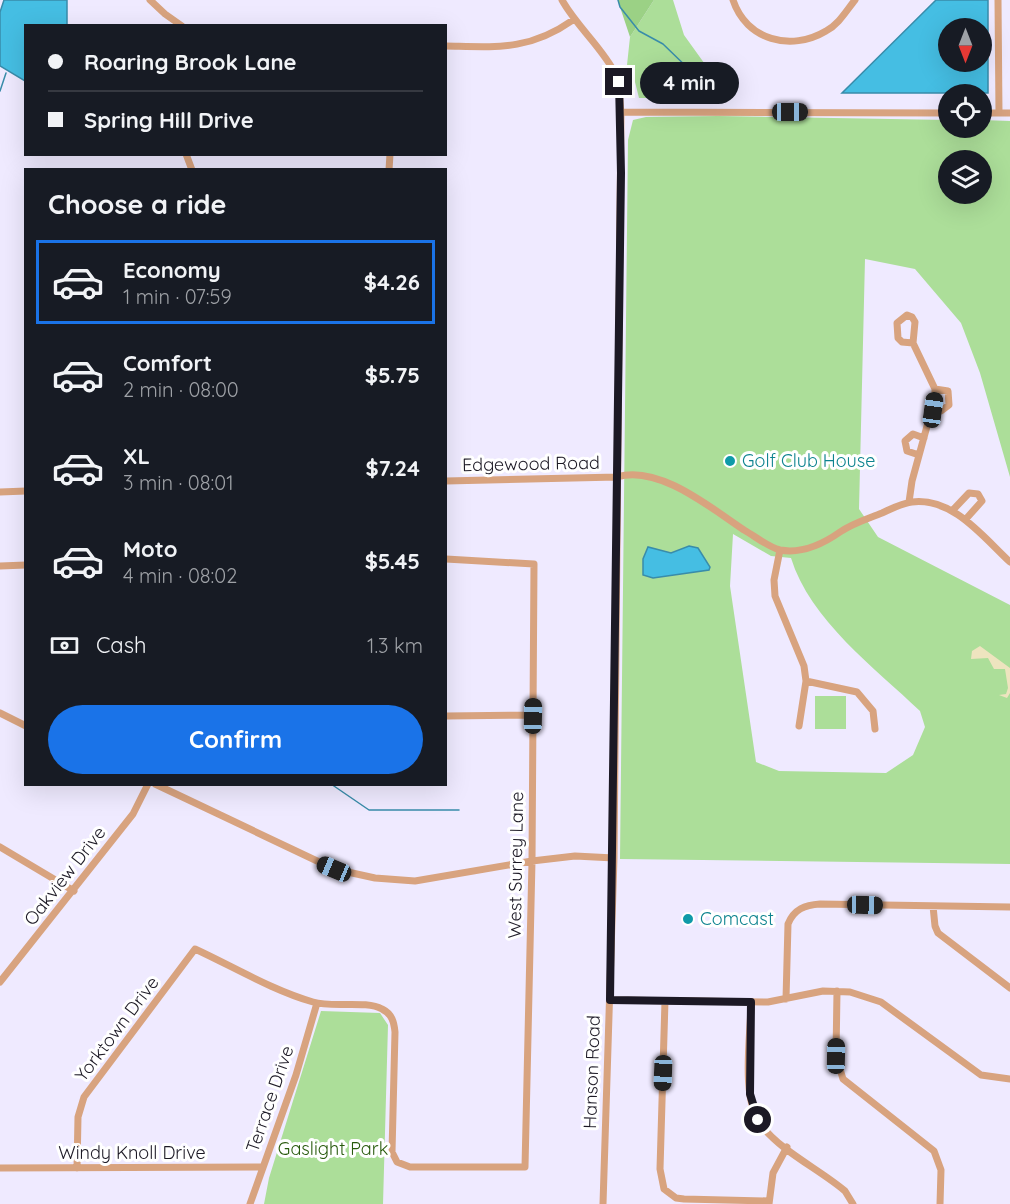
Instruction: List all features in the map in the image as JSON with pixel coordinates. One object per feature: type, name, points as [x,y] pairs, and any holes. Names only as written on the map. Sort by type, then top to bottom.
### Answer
[{"type":"street","points":[[150,0],[165,15],[179,24]]},
{"type":"street","name":"Hanson Road","points":[[562,0],[573,20],[616,75],[621,112],[614,858],[603,1204]]},
{"type":"street","points":[[733,0],[742,19],[757,33],[787,42],[811,38],[828,30],[855,0]]},
{"type":"street","points":[[998,0],[999,113]]},
{"type":"street","points":[[447,46],[527,44],[554,33],[573,20]]},
{"type":"street","points":[[621,112],[938,113]]},
{"type":"street","points":[[992,113],[1010,113]]},
{"type":"street","points":[[909,502],[919,455],[933,410],[935,389],[913,343]]},
{"type":"street","points":[[933,410],[941,411],[949,405],[948,391],[935,389]]},
{"type":"street","points":[[919,455],[907,451],[905,441],[913,434],[924,438]]},
{"type":"street","name":"Edgewood Road","points":[[447,481],[643,476],[666,482],[780,550]]},
{"type":"street","points":[[0,492],[24,491]]},
{"type":"street","points":[[952,511],[969,493],[978,494],[982,501],[980,506],[965,520]]},
{"type":"street","points":[[799,726],[806,681],[801,654],[775,596],[774,580],[780,550],[819,545],[850,525],[909,502],[925,502],[952,511],[965,520],[1010,562]]},
{"type":"street","name":"West Surrey Lane","points":[[316,1003],[376,1007],[393,1018],[395,1032],[392,1152],[397,1162],[410,1167],[525,1167],[532,861],[534,564],[447,559]]},
{"type":"street","points":[[0,566],[24,565]]},
{"type":"street","points":[[806,681],[858,692],[873,711],[875,729]]},
{"type":"street","points":[[0,713],[24,725]]},
{"type":"street","points":[[447,716],[533,716]]},
{"type":"street","name":"Oakview Drive","points":[[0,982],[133,814],[147,786]]},
{"type":"street","points":[[159,786],[323,864],[362,876],[415,881],[575,856],[614,858]]},
{"type":"street","points":[[0,847],[74,891]]},
{"type":"street","points":[[786,999],[787,930],[790,919],[798,910],[820,904],[1010,907]]},
{"type":"street","points":[[933,906],[938,933],[1010,988]]},
{"type":"street","name":"Yorktown Drive","points":[[77,1168],[78,1117],[84,1097],[195,949],[290,994],[316,1003]]},
{"type":"street","points":[[610,1000],[751,1002],[837,991],[863,995],[881,1002],[981,1075],[1010,1080]]},
{"type":"street","points":[[837,991],[836,1056],[843,1079],[934,1151],[940,1170],[940,1204]]},
{"type":"street","points":[[665,1001],[660,1169],[664,1189],[676,1198],[684,1199],[769,1202],[774,1173],[787,1148]]},
{"type":"street","points":[[751,1002],[751,1100],[762,1125],[787,1148],[845,1191],[853,1204]]},
{"type":"street","name":"Terrace Drive","points":[[250,1204],[296,1075],[316,1003]]},
{"type":"street","name":"Windy Knoll Drive","points":[[0,1168],[263,1167]]},
{"type":"green space","points":[[618,0],[654,0],[630,37],[619,4]]},
{"type":"green space","points":[[654,0],[673,0],[684,35],[712,74],[689,98],[639,98],[632,70],[627,65],[630,37]]},
{"type":"green space","points":[[718,116],[938,120],[938,138],[992,138],[992,120],[1010,121],[1010,477],[980,373],[961,323],[915,269],[865,259],[859,509],[878,537],[1010,605],[1010,864],[620,859],[628,140],[633,120],[646,117]],"holes":[[[733,534],[771,556],[791,558],[800,581],[828,622],[864,660],[920,711],[925,727],[913,755],[886,773],[779,771],[756,762],[730,586]]]},
{"type":"green space","points":[[815,696],[846,696],[846,729],[815,729]]},
{"type":"green space","name":"Gaslight Park","points":[[321,1011],[380,1013],[388,1025],[383,1204],[264,1204],[269,1178]]},
{"type":"sand","points":[[980,646],[1010,668],[1010,693],[1007,698],[999,695],[1006,694],[1008,688],[1005,669],[994,669],[988,658],[971,659],[972,651]]},
{"type":"water","points":[[4,0],[67,0],[67,24],[24,24],[24,80],[0,66],[0,12]]},
{"type":"water","points":[[936,0],[988,0],[988,18],[938,18],[938,72],[988,72],[988,84],[938,84],[938,93],[842,93]]},
{"type":"water","points":[[689,546],[698,548],[710,567],[709,570],[653,578],[643,575],[643,559],[648,547],[671,553]]},
{"type":"waterway","points":[[618,0],[620,7],[639,31],[663,44],[695,75]]},
{"type":"waterway","points":[[0,91],[6,73]]},
{"type":"waterway","points":[[334,786],[369,810],[459,810]]},
{"type":"place","name":"Golf Club House","points":[[730,461]]},
{"type":"place","name":"Comcast","points":[[688,919]]},
{"type":"route","points":[[619,82],[621,173],[614,858],[610,1000],[751,1002],[749,1079],[754,1113],[758,1120]]}]
